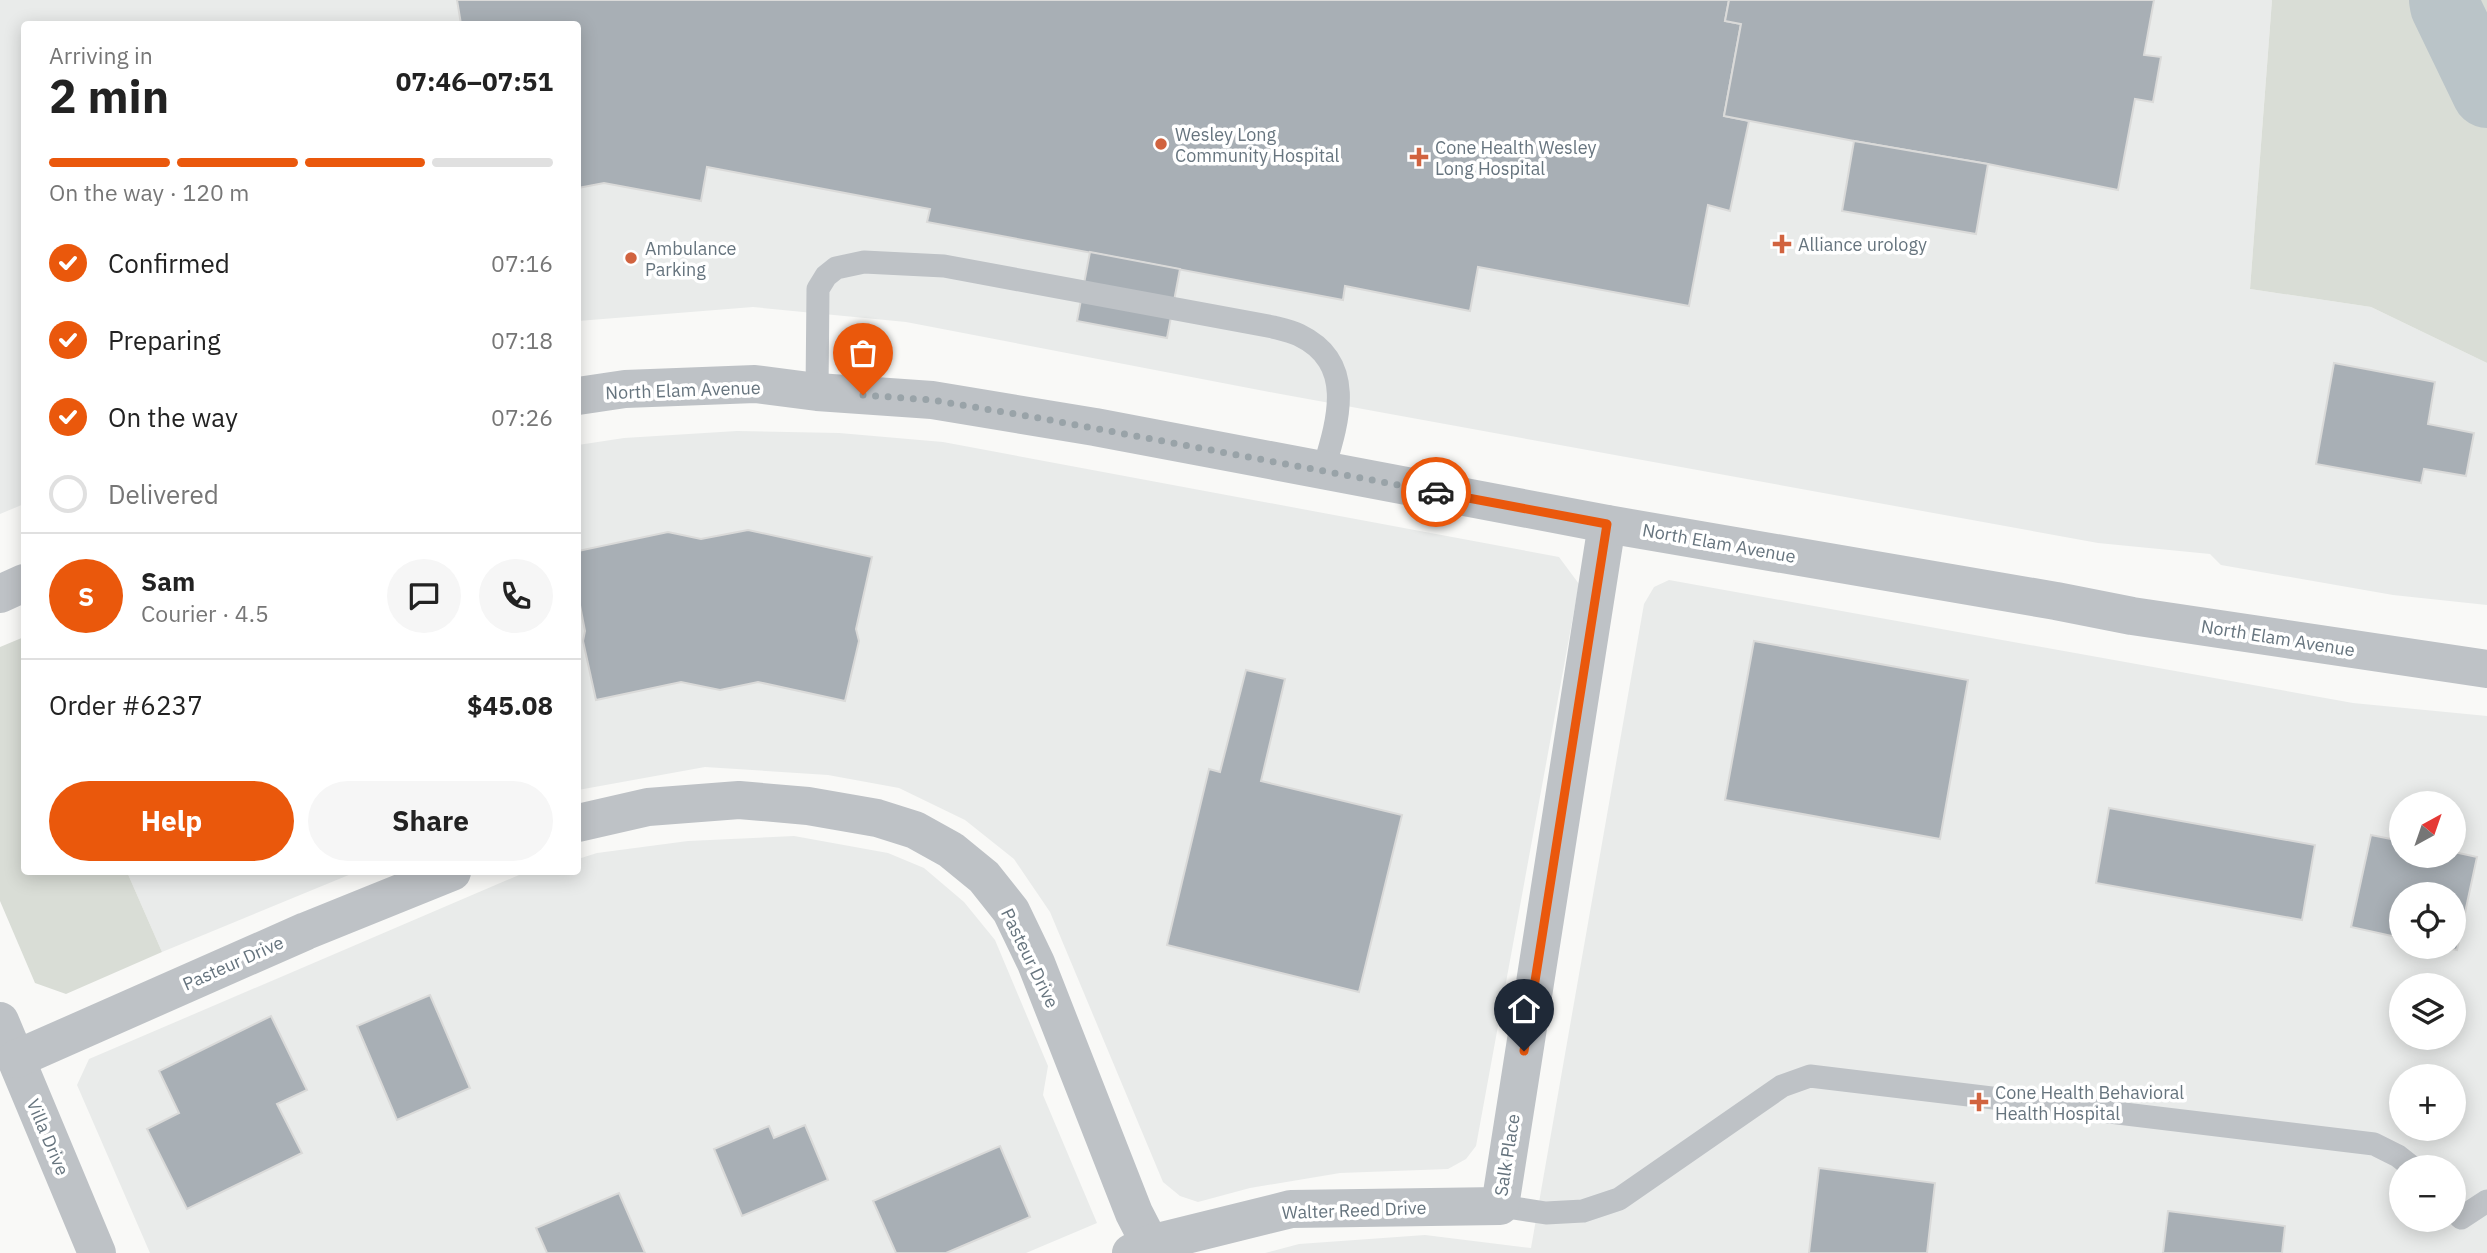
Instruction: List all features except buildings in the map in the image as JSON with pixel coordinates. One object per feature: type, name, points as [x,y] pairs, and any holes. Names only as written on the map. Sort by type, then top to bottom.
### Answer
[{"type":"street","name":"North Elam Avenue","points":[[581,396],[625,389],[755,384],[817,392],[932,400],[1095,427],[1607,524],[2132,616],[2487,669]]},
{"type":"street","name":"Salk Place","points":[[1500,1206],[1607,524]]},
{"type":"street","points":[[0,594],[21,584]]},
{"type":"street","name":"Pasteur Drive","points":[[581,822],[648,807],[739,800],[808,806],[877,818],[915,830],[951,850],[984,877],[1011,911],[1036,963],[1134,1213],[1140,1249]]},
{"type":"street","name":"Pasteur Drive","points":[[16,1059],[306,931],[445,875]]},
{"type":"street","name":"Villa Drive","points":[[0,1021],[97,1253]]},
{"type":"street","name":"Walter Reed Drive","points":[[1140,1249],[1291,1209],[1500,1206]]},
{"type":"lane","points":[[817,392],[818,289],[826,276],[836,268],[864,262],[944,266],[1299,334],[1324,352],[1337,374],[1339,404],[1335,433],[1323,471]]},
{"type":"lane","points":[[1500,1206],[1546,1213],[1583,1211],[1619,1199],[1782,1086],[1810,1076],[2374,1144],[2396,1155]]},
{"type":"lane","points":[[2466,1215],[2487,1201]]},
{"type":"shaded area","name":"Cone Health Wesley Long Hospital","points":[[0,0],[2272,0],[2250,289],[2371,307],[2487,363],[2487,605],[2393,595],[2221,565],[2210,554],[2098,543],[1275,393],[906,322],[753,307],[581,321],[581,21],[21,21],[21,505],[0,514]]},
{"type":"shaded area","points":[[2272,0],[2487,0],[2487,363],[2371,307],[2250,289]]},
{"type":"shaded area","points":[[737,431],[839,433],[943,442],[1559,557],[1579,584],[1476,1146],[1466,1159],[1448,1169],[1340,1173],[1250,1188],[1198,1202],[1180,1196],[1163,1182],[1050,912],[1014,859],[965,820],[899,788],[828,775],[705,767],[581,789],[581,445],[624,438]]},
{"type":"shaded area","points":[[1669,580],[2353,703],[2487,716],[2487,1253],[1265,1253],[1299,1244],[1425,1235],[1531,1248],[1644,604],[1654,587]]},
{"type":"shaded area","points":[[21,638],[21,875],[128,875],[162,952],[66,994],[35,983],[0,901],[0,647]]},
{"type":"shaded area","points":[[794,836],[888,853],[924,868],[964,902],[995,940],[1048,1066],[1043,1095],[1097,1223],[1026,1253],[150,1253],[77,1085],[89,1059],[519,875],[581,875],[581,858],[597,853],[688,841]]},
{"type":"shaded area","points":[[128,875],[349,875],[162,952]]},
{"type":"waterway","points":[[2444,0],[2487,93]]},
{"type":"way so far","points":[[863,395],[932,400],[1095,427],[1436,492]]},
{"type":"place","name":"Wesley Long Community Hospital","points":[[1161,144]]},
{"type":"place","name":"Cone Health Wesley Long Hospital","points":[[1419,157]]},
{"type":"place","name":"Alliance urology","points":[[1782,244]]},
{"type":"place","name":"Ambulance Parking","points":[[631,258]]},
{"type":"place","name":"Cone Health Behavioral Health Hospital","points":[[1979,1102]]},
{"type":"route","points":[[1436,492],[1607,524],[1524,1051]]}]
